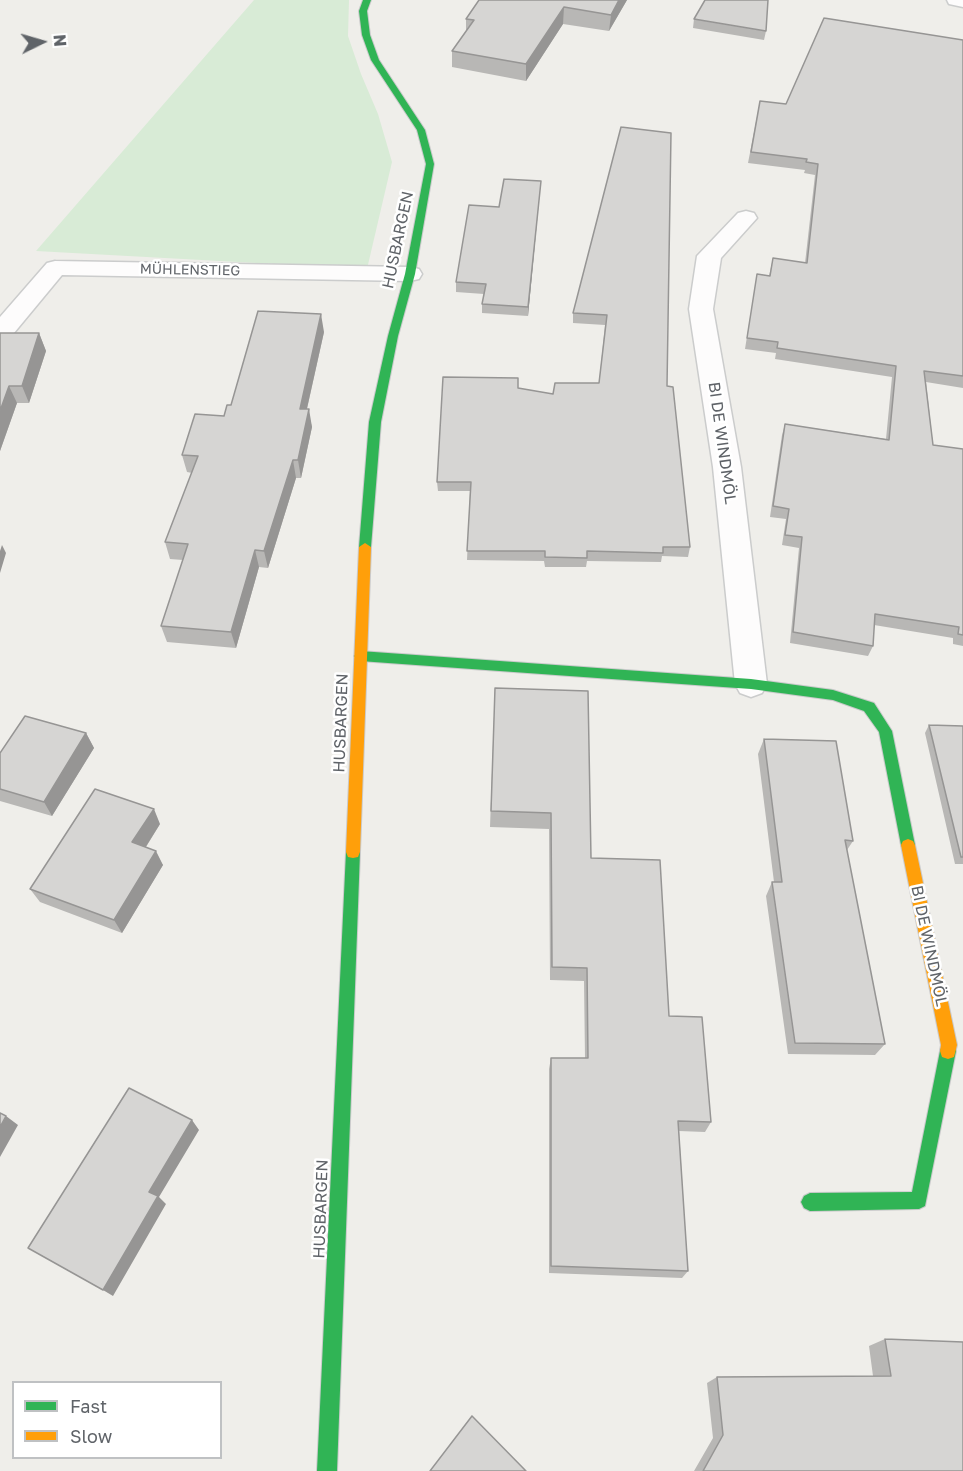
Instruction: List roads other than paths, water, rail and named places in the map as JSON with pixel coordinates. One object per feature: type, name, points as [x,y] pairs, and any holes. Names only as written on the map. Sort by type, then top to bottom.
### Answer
[{"type":"street","name":"HUSBARGEN","points":[[327,1471],[367,506],[375,422],[393,336],[410,274],[430,164],[421,130],[375,60],[366,35],[363,11],[367,0]]},
{"type":"street","points":[[956,0],[963,1]]},
{"type":"street","name":"BI DE WINDMÖL","points":[[746,218],[709,256],[701,309],[727,467],[751,684]]},
{"type":"street","name":"MÜHLENSTIEG","points":[[0,333],[55,268],[410,274]]},
{"type":"street","name":"BI DE WINDMÖL","points":[[360,656],[751,684],[833,695],[869,707],[885,731],[950,1045],[919,1200],[810,1202]]}]
